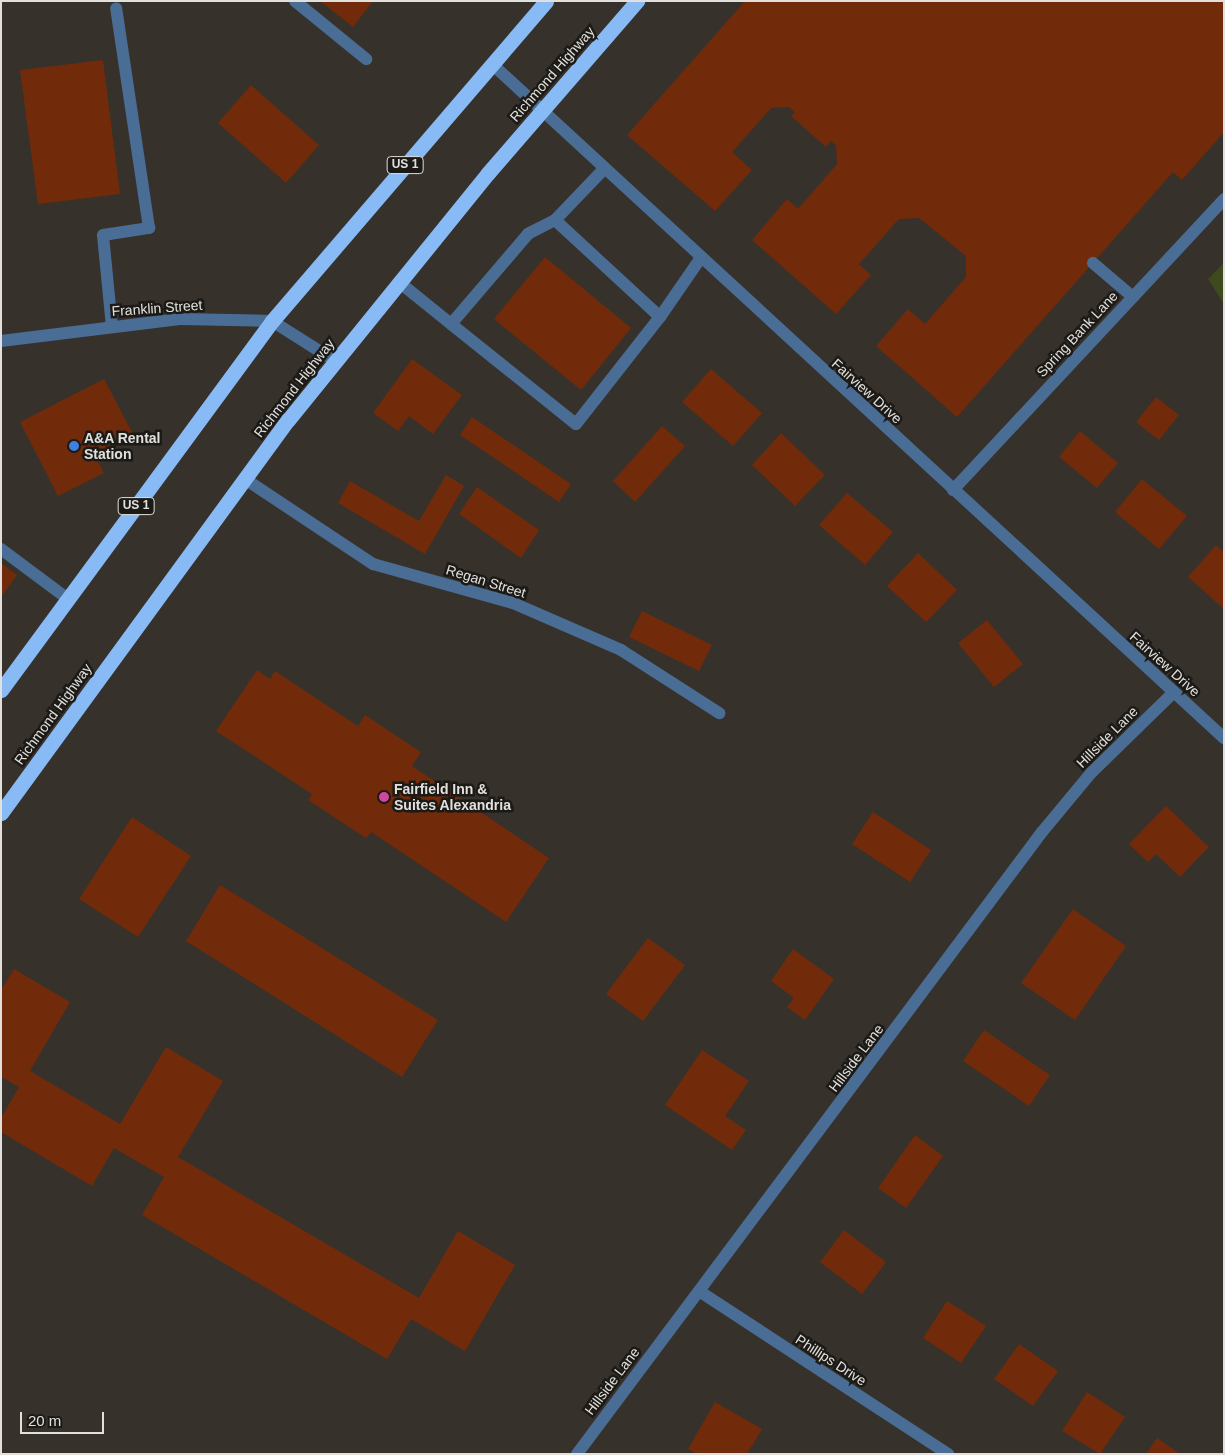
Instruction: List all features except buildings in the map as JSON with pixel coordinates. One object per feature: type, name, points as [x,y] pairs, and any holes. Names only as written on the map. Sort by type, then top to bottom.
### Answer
[{"type":"highway","name":"US 1","points":[[1,690],[272,321],[546,1]]},
{"type":"highway","name":"Richmond Highway","points":[[1,814],[245,479],[335,361],[540,113],[637,1]]},
{"type":"street","points":[[295,1],[366,59]]},
{"type":"street","points":[[112,327],[103,235],[149,228],[116,8]]},
{"type":"street","name":"Fairview Drive","points":[[492,64],[540,113],[1224,738]]},
{"type":"street","points":[[451,324],[528,234],[555,220],[603,170]]},
{"type":"street","name":"Spring Bank Lane","points":[[953,490],[1224,199]]},
{"type":"street","points":[[555,220],[660,318]]},
{"type":"street","points":[[399,282],[576,424],[660,318],[700,259]]},
{"type":"street","points":[[1092,263],[1133,297]]},
{"type":"street","name":"Franklin Street","points":[[1,341],[180,319],[272,321]]},
{"type":"street","points":[[272,321],[335,361]]},
{"type":"street","name":"Regan Street","points":[[245,479],[373,564],[522,607],[621,650],[719,713]]},
{"type":"street","points":[[1,549],[68,600]]},
{"type":"street","name":"Hillside Lane","points":[[577,1454],[1042,832],[1091,773],[1174,692]]},
{"type":"street","name":"Phillips Drive","points":[[699,1291],[948,1454]]},
{"type":"green space","points":[[1224,263],[1224,304],[1208,279]]},
{"type":"place","name":"A&A Rental Station","points":[[74,446]]},
{"type":"place","name":"Fairfield Inn & Suites Alexandria","points":[[384,797]]}]
